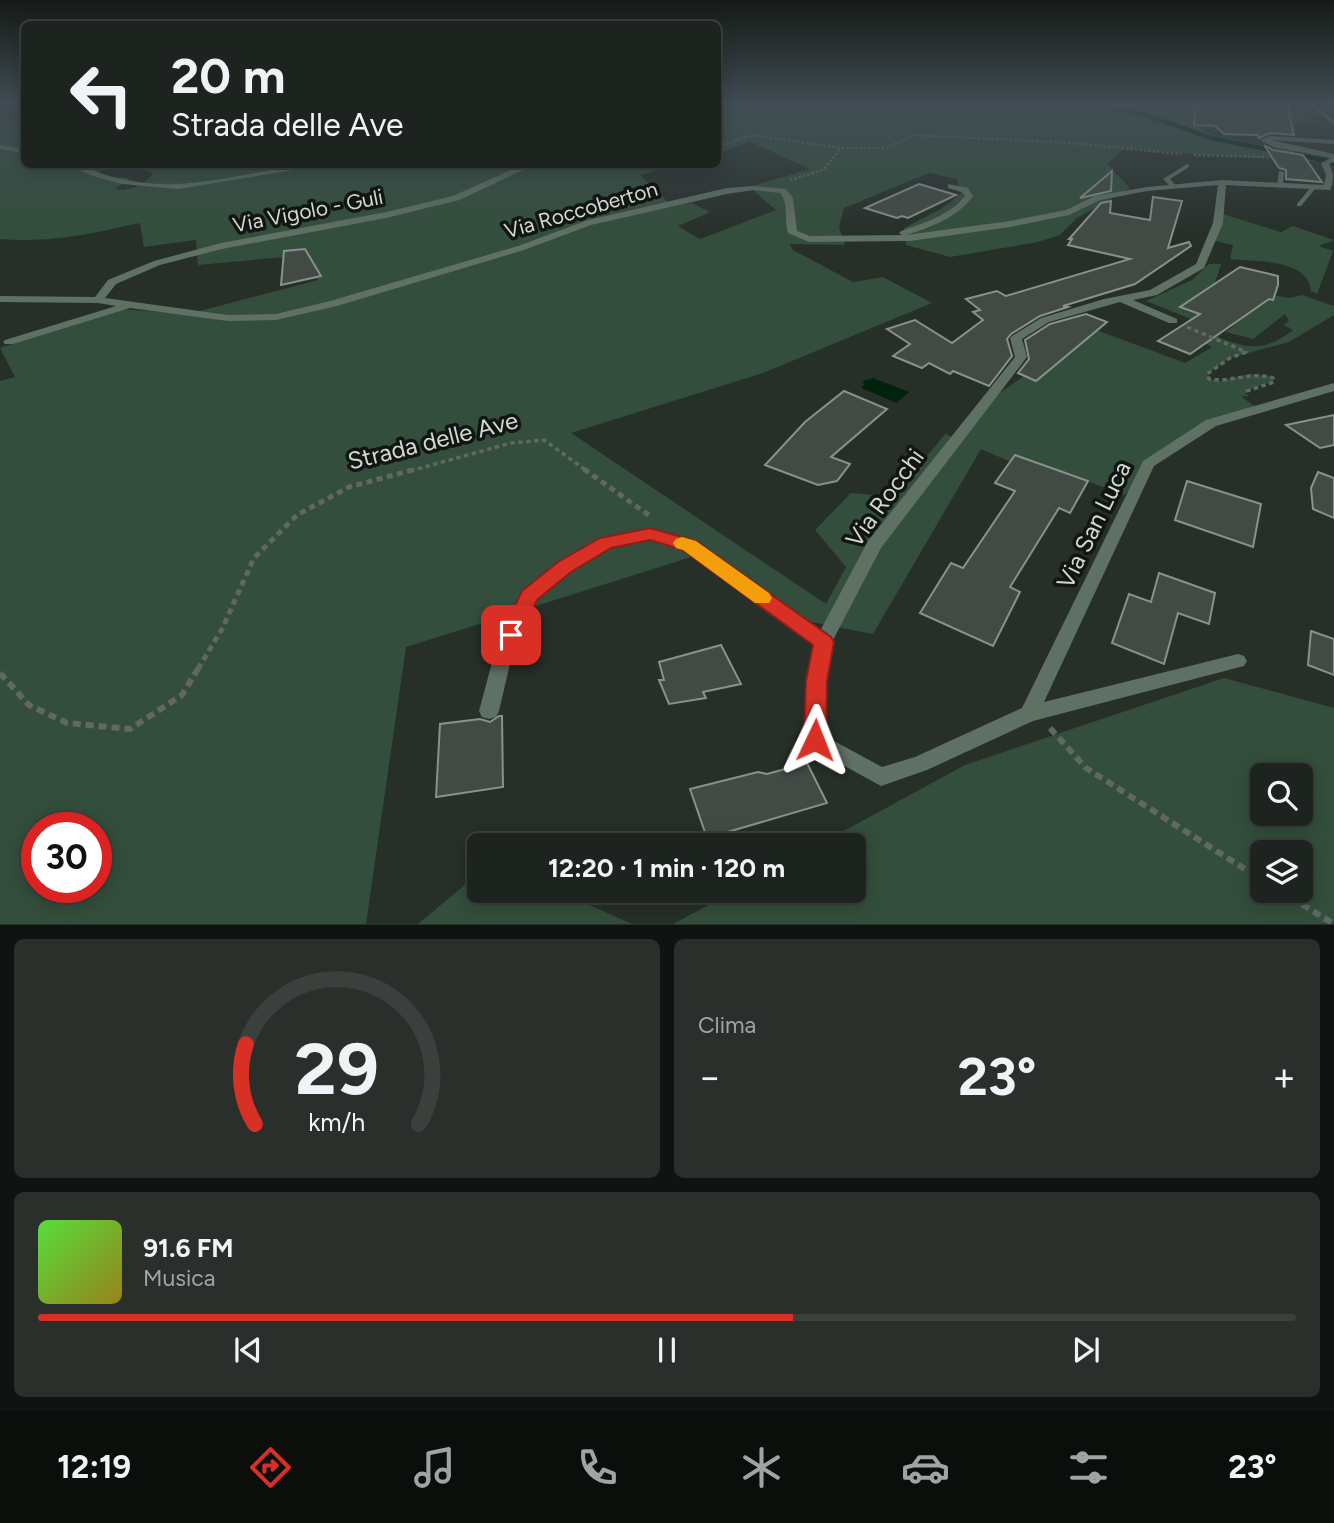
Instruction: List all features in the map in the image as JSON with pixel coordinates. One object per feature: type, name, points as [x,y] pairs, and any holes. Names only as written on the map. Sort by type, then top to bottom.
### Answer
[{"type":"street","points":[[775,188],[789,198],[793,233],[809,239],[904,238],[1010,224],[1069,212],[1098,198],[1222,182],[1331,187],[1331,159],[1285,147]]},
{"type":"street","points":[[80,168],[106,179],[129,184],[178,187],[301,168]]},
{"type":"street","name":"Via Vigolo - Guli","points":[[98,300],[112,282],[157,263],[221,246],[386,215],[456,198],[522,168]]},
{"type":"street","name":"Via Rocchi","points":[[1222,182],[1218,223],[1200,267],[1153,293],[1120,299],[1045,320],[1016,338],[1021,357],[874,545],[824,642],[817,681],[815,740],[881,777],[920,764],[1032,713],[1238,661]]},
{"type":"street","points":[[904,238],[904,233],[965,203],[969,196],[965,190],[951,186]]},
{"type":"street","name":"Via Roccoberton","points":[[0,299],[98,300],[229,318],[276,317],[333,304],[521,248],[588,223],[727,191],[775,188]]},
{"type":"street","points":[[1120,299],[1173,321]]},
{"type":"street","points":[[9,342],[130,304]]},
{"type":"street","name":"Via San Luca","points":[[1032,713],[1148,464],[1211,423],[1334,387]]},
{"type":"street","points":[[489,711],[503,654],[529,596],[564,567],[606,543],[650,534],[689,545],[824,642]]},
{"type":"lane","points":[[1174,187],[1166,179],[1187,166]]},
{"type":"lane","points":[[1280,186],[1281,172]]},
{"type":"lane","points":[[1299,205],[1313,188]]},
{"type":"path","points":[[836,147],[888,147]]},
{"type":"path","points":[[1111,147],[1185,155]]},
{"type":"path","points":[[775,188],[779,183],[823,170],[841,148]]},
{"type":"path","points":[[1191,155],[1266,157]]},
{"type":"path","points":[[1173,321],[1246,352],[1230,358],[1207,374],[1209,379],[1220,380],[1249,374],[1273,378],[1274,382],[1247,391],[1246,396]]},
{"type":"path","name":"Strada delle Ave","points":[[0,673],[29,705],[67,723],[130,729],[182,695],[222,629],[254,558],[297,515],[349,487],[511,443],[544,440],[659,523]]},
{"type":"path","points":[[1032,713],[1086,768],[1250,873]]},
{"type":"path","points":[[1300,903],[1334,924]]},
{"type":"shaded area","points":[[0,147],[21,147],[21,168],[102,168],[98,173],[109,177],[130,178],[115,189],[120,190],[135,187],[152,175],[140,168],[668,168],[640,175],[671,205],[692,203],[710,212],[678,226],[700,239],[776,210],[749,187],[810,169],[762,147],[1273,147],[1316,156],[1322,162],[1125,148],[1107,164],[1130,188],[1077,218],[1060,235],[1038,242],[950,257],[906,245],[904,228],[939,210],[961,194],[957,179],[929,173],[844,208],[839,227],[845,245],[790,244],[793,250],[853,282],[883,277],[932,303],[763,373],[571,433],[826,604],[846,567],[815,530],[851,493],[894,497],[945,434],[958,439],[997,395],[1024,376],[1036,381],[1071,352],[1091,328],[1185,363],[1212,347],[1201,341],[1211,334],[1234,343],[1263,346],[1293,330],[1283,325],[1289,321],[1285,314],[1253,339],[1226,332],[1255,308],[1203,291],[1180,307],[1221,322],[1203,324],[1146,301],[1192,280],[1209,264],[1221,264],[1214,285],[1289,298],[1302,295],[1334,306],[1334,315],[1289,342],[1230,358],[1207,374],[1209,379],[1220,381],[1249,374],[1269,376],[1274,382],[1254,387],[1242,397],[1257,408],[1211,423],[1148,464],[1125,495],[1015,455],[1011,462],[981,449],[873,634],[811,622],[707,552],[406,647],[366,924],[0,924],[0,381],[15,377],[0,348],[119,309],[188,314],[318,280],[306,255],[198,265],[196,240],[144,247],[140,223],[54,239],[0,239]]},
{"type":"shaded area","points":[[721,147],[734,147],[721,153]]},
{"type":"shaded area","points":[[1219,213],[1281,232],[1293,226],[1334,240],[1319,246],[1333,251],[1317,294],[1311,291],[1308,280],[1300,272],[1290,267],[1230,259],[1233,245],[1211,240]]},
{"type":"shaded area","points":[[873,378],[909,392],[897,403],[861,388],[863,381]]},
{"type":"shaded area","points":[[1224,678],[1334,708],[1334,924],[673,924],[712,903],[866,903],[866,833],[840,833],[965,765]]},
{"type":"shaded area","points":[[467,883],[467,903],[585,903],[632,924],[418,924]]},
{"type":"building","points":[[1265,147],[1303,155],[1322,182],[1286,179],[1286,170],[1279,168]]},
{"type":"building","points":[[1112,171],[1111,191],[1080,198]]},
{"type":"building","points":[[919,184],[956,195],[908,218],[897,218],[865,208]]},
{"type":"building","points":[[1153,197],[1182,201],[1168,248],[1189,242],[1191,246],[1135,284],[1063,306],[1068,307],[1040,316],[1011,334],[1007,339],[1012,356],[989,386],[953,371],[950,374],[929,363],[922,368],[893,356],[910,344],[887,329],[915,320],[952,343],[983,320],[973,312],[980,310],[966,299],[997,291],[1006,296],[1130,259],[1068,245],[1072,239],[1069,239],[1101,203],[1111,201],[1110,213],[1150,220]]},
{"type":"building","points":[[305,249],[321,276],[281,285],[284,251]]},
{"type":"building","points":[[1240,267],[1278,276],[1273,300],[1269,299],[1190,354],[1158,341],[1200,314],[1180,307]]},
{"type":"building","points":[[1086,314],[1107,322],[1036,381],[1018,373],[1029,359],[1025,340],[1050,324]]},
{"type":"building","points":[[844,391],[887,409],[831,457],[850,464],[837,481],[818,485],[765,465],[805,422]]},
{"type":"building","points":[[1334,415],[1334,445],[1320,448],[1286,425]]},
{"type":"building","points":[[1015,455],[1088,481],[1070,513],[1059,508],[1010,587],[1020,592],[993,646],[920,613],[951,563],[963,568],[1015,491],[995,483]]},
{"type":"building","points":[[1318,472],[1334,478],[1334,518],[1313,509],[1311,488]]},
{"type":"building","points":[[1187,481],[1261,504],[1253,547],[1175,520]]},
{"type":"building","points":[[1159,573],[1215,593],[1209,624],[1178,613],[1164,664],[1112,643],[1129,594],[1151,602]]},
{"type":"building","points":[[1311,631],[1334,639],[1334,675],[1308,665]]},
{"type":"building","points":[[721,645],[741,684],[703,692],[706,698],[669,704],[659,680],[664,680],[659,662]]},
{"type":"building","points":[[502,716],[503,787],[436,797],[440,724],[480,719],[490,722]]},
{"type":"building","points":[[807,763],[827,803],[724,833],[705,833],[690,789],[758,772],[767,774]]},
{"type":"waterway","points":[[1257,147],[1276,151]]},
{"type":"waterway","points":[[1295,154],[1334,163]]},
{"type":"slow traffic","points":[[682,543],[689,545],[762,598]]},
{"type":"route","points":[[511,635],[529,596],[564,567],[606,543],[650,534],[689,545],[824,642],[817,681],[815,740]]}]
